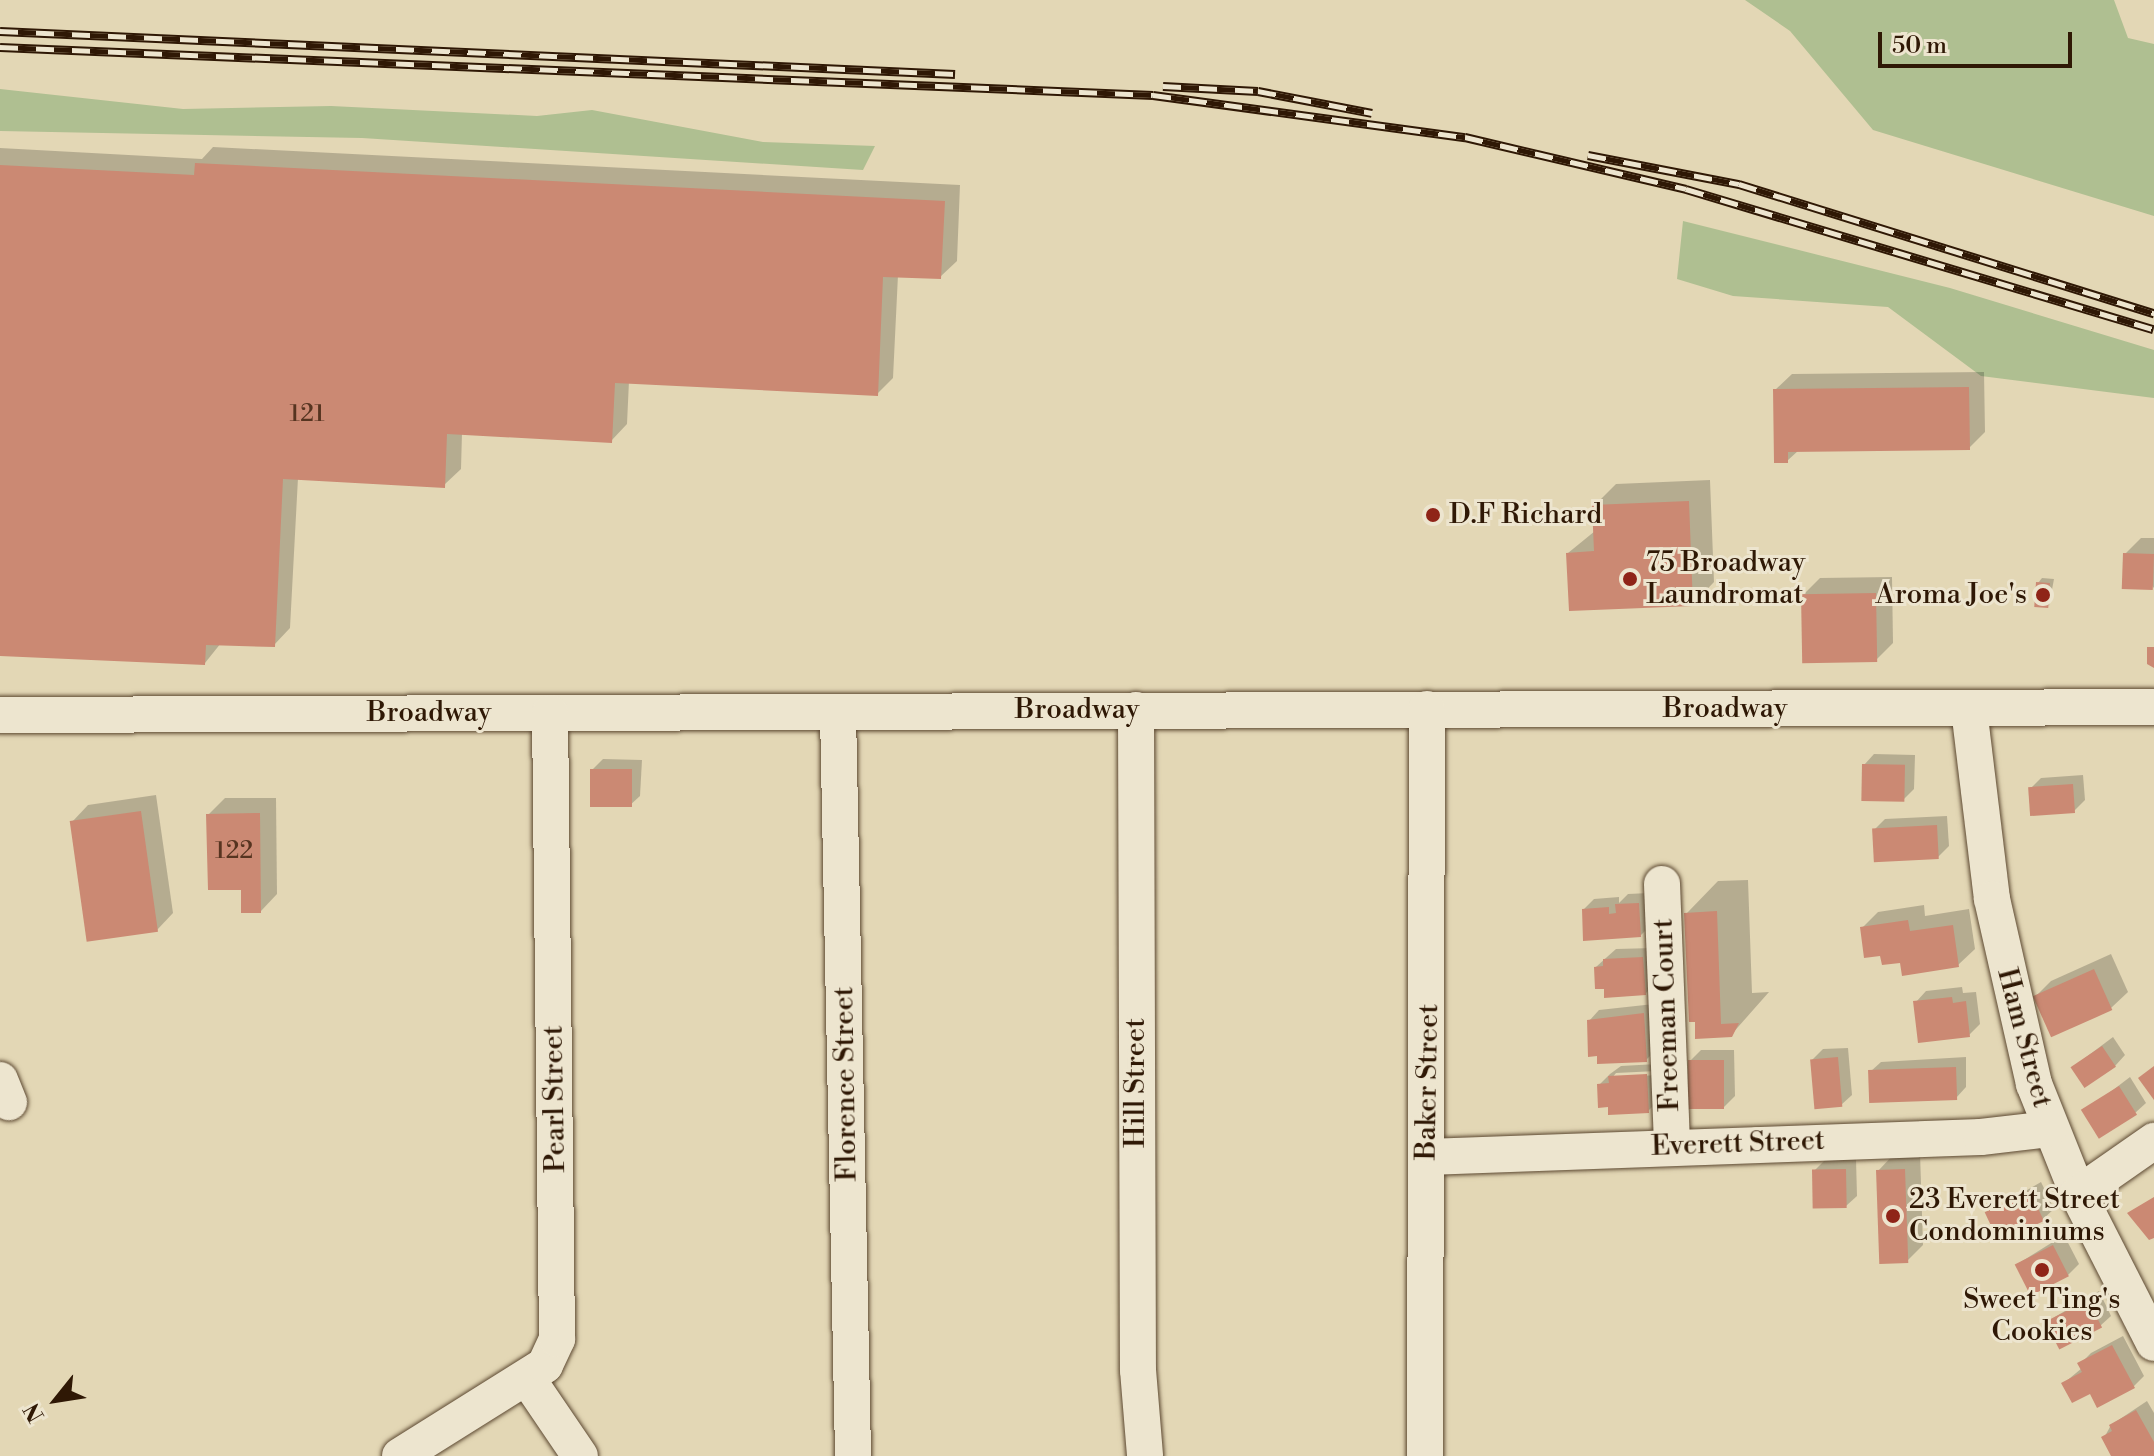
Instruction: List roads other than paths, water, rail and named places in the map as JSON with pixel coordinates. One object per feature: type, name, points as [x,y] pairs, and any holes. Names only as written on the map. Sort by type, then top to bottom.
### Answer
[{"type":"street","name":"Broadway","points":[[0,715],[2154,707]]},
{"type":"street","name":"Baker Street","points":[[1425,1456],[1427,709]]},
{"type":"street","name":"Ham Street","points":[[1969,709],[2001,951],[2049,1129],[2078,1194],[2154,1343]]},
{"type":"street","name":"Hill Street","points":[[1136,710],[1138,1370],[1145,1456]]},
{"type":"street","name":"Pearl Street","points":[[400,1456],[545,1365],[557,1339],[550,713]]},
{"type":"street","name":"Florence Street","points":[[838,713],[853,1456]]},
{"type":"street","name":"Freeman Court","points":[[1662,884],[1672,1146]]},
{"type":"street","name":"Everett Street","points":[[1427,1157],[1981,1137],[2049,1129]]},
{"type":"street","points":[[2078,1194],[2154,1141]]},
{"type":"street","points":[[527,1378],[580,1456]]},
{"type":"railway","points":[[0,31],[955,74]]},
{"type":"railway","points":[[0,47],[1153,95],[1465,137],[1686,189],[2154,329]]},
{"type":"railway","points":[[1163,86],[1258,91],[1372,113]]},
{"type":"railway","points":[[1588,155],[1739,184],[2154,313]]},
{"type":"place","name":"D.F Richard","points":[[1433,515]]},
{"type":"place","name":"75 Broadway Laundromat","points":[[1630,579]]},
{"type":"place","name":"Aroma Joe's","points":[[2043,595]]},
{"type":"place","name":"23 Everett Street Condominiums","points":[[1893,1216]]},
{"type":"place","name":"Sweet Ting's Cookies","points":[[2042,1270]]}]
